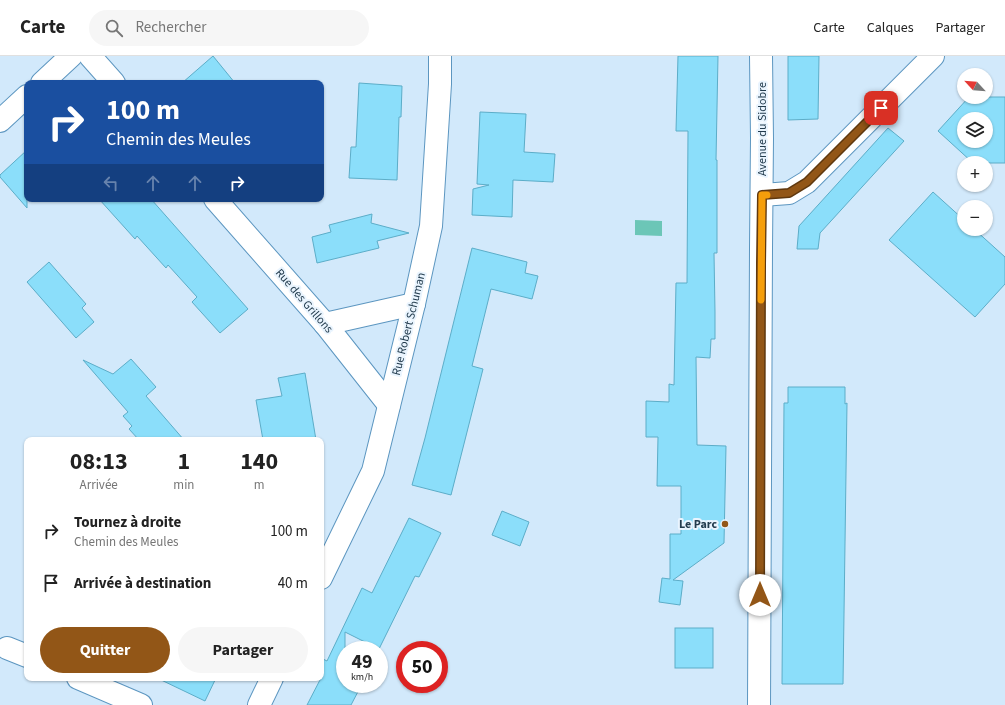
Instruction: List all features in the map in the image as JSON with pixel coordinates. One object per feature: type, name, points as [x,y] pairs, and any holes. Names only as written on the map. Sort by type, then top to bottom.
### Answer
[{"type":"street","points":[[45,80],[71,56]]},
{"type":"street","points":[[90,56],[111,80]]},
{"type":"street","name":"Rue Robert Schuman","points":[[324,572],[373,471],[414,304],[431,226],[440,84],[440,56]]},
{"type":"street","name":"Avenue du Sidobre","points":[[760,705],[762,195],[761,56]]},
{"type":"street","points":[[762,195],[789,193],[807,182],[933,56]]},
{"type":"street","points":[[0,121],[24,99]]},
{"type":"street","name":"Rue des Grillons","points":[[218,202],[325,324],[389,405]]},
{"type":"street","points":[[325,324],[414,304]]},
{"type":"street","points":[[7,648],[24,655]]},
{"type":"street","points":[[85,681],[141,705]]},
{"type":"street","points":[[259,705],[271,681]]},
{"type":"shaded area","points":[[635,220],[662,221],[662,236],[635,235]]},
{"type":"building","points":[[213,56],[233,80],[185,80]]},
{"type":"building","points":[[678,56],[718,56],[716,160],[717,253],[714,253],[715,339],[711,339],[710,358],[696,357],[697,445],[726,446],[724,543],[673,580],[683,581],[680,605],[659,602],[662,578],[670,579],[670,534],[681,534],[681,486],[657,486],[658,437],[646,437],[646,401],[669,402],[669,384],[674,385],[676,283],[687,283],[688,131],[676,131]]},
{"type":"building","points":[[788,56],[819,56],[818,119],[788,120]]},
{"type":"building","points":[[359,83],[402,86],[401,117],[399,117],[397,180],[349,178],[351,147],[356,147]]},
{"type":"building","points":[[993,97],[1005,97],[1005,163],[993,163],[993,156],[965,156],[938,131],[963,104],[993,104]]},
{"type":"building","points":[[480,112],[526,114],[524,152],[555,154],[553,182],[513,180],[512,217],[472,215],[473,189],[489,185],[477,184]]},
{"type":"building","points":[[888,128],[904,141],[820,233],[818,249],[797,249],[799,226]]},
{"type":"building","points":[[24,153],[24,202],[27,202],[27,208],[0,177],[0,175]]},
{"type":"building","points":[[933,192],[957,214],[957,236],[982,236],[1005,257],[1005,284],[975,317],[889,240]]},
{"type":"building","points":[[102,202],[154,202],[248,309],[220,333],[192,302],[197,297],[168,265],[166,268],[137,236],[135,239]]},
{"type":"building","points":[[372,214],[371,223],[409,233],[377,241],[379,248],[317,263],[312,237],[331,232],[329,225]]},
{"type":"building","points":[[472,248],[527,262],[525,273],[538,276],[532,299],[491,289],[472,366],[483,369],[451,495],[412,485]]},
{"type":"building","points":[[49,262],[86,304],[82,308],[94,322],[76,338],[27,282]]},
{"type":"building","points":[[131,359],[156,387],[146,396],[181,437],[136,437],[129,429],[132,426],[123,416],[128,412],[83,360],[113,374]]},
{"type":"building","points":[[305,373],[316,437],[262,437],[256,400],[282,396],[278,378]]},
{"type":"building","points":[[788,387],[845,387],[845,404],[847,403],[843,684],[782,684],[784,403],[788,403]]},
{"type":"building","points":[[502,511],[529,522],[520,546],[492,535]]},
{"type":"building","points":[[409,518],[441,533],[419,577],[415,576],[383,641],[363,641],[345,632],[345,641],[337,641],[362,588],[372,593]]},
{"type":"building","points":[[675,628],[713,628],[713,668],[675,668]]},
{"type":"building","points":[[336,642],[336,693],[357,693],[351,705],[307,705],[319,681],[324,681],[324,660],[327,661]]},
{"type":"building","points":[[163,681],[215,681],[205,701]]},
{"type":"slow traffic","points":[[761,300],[762,195],[767,195]]},
{"type":"place","name":"Le Parc","points":[[725,524]]},
{"type":"route","points":[[760,595],[762,195],[789,193],[807,182],[881,108]]}]
